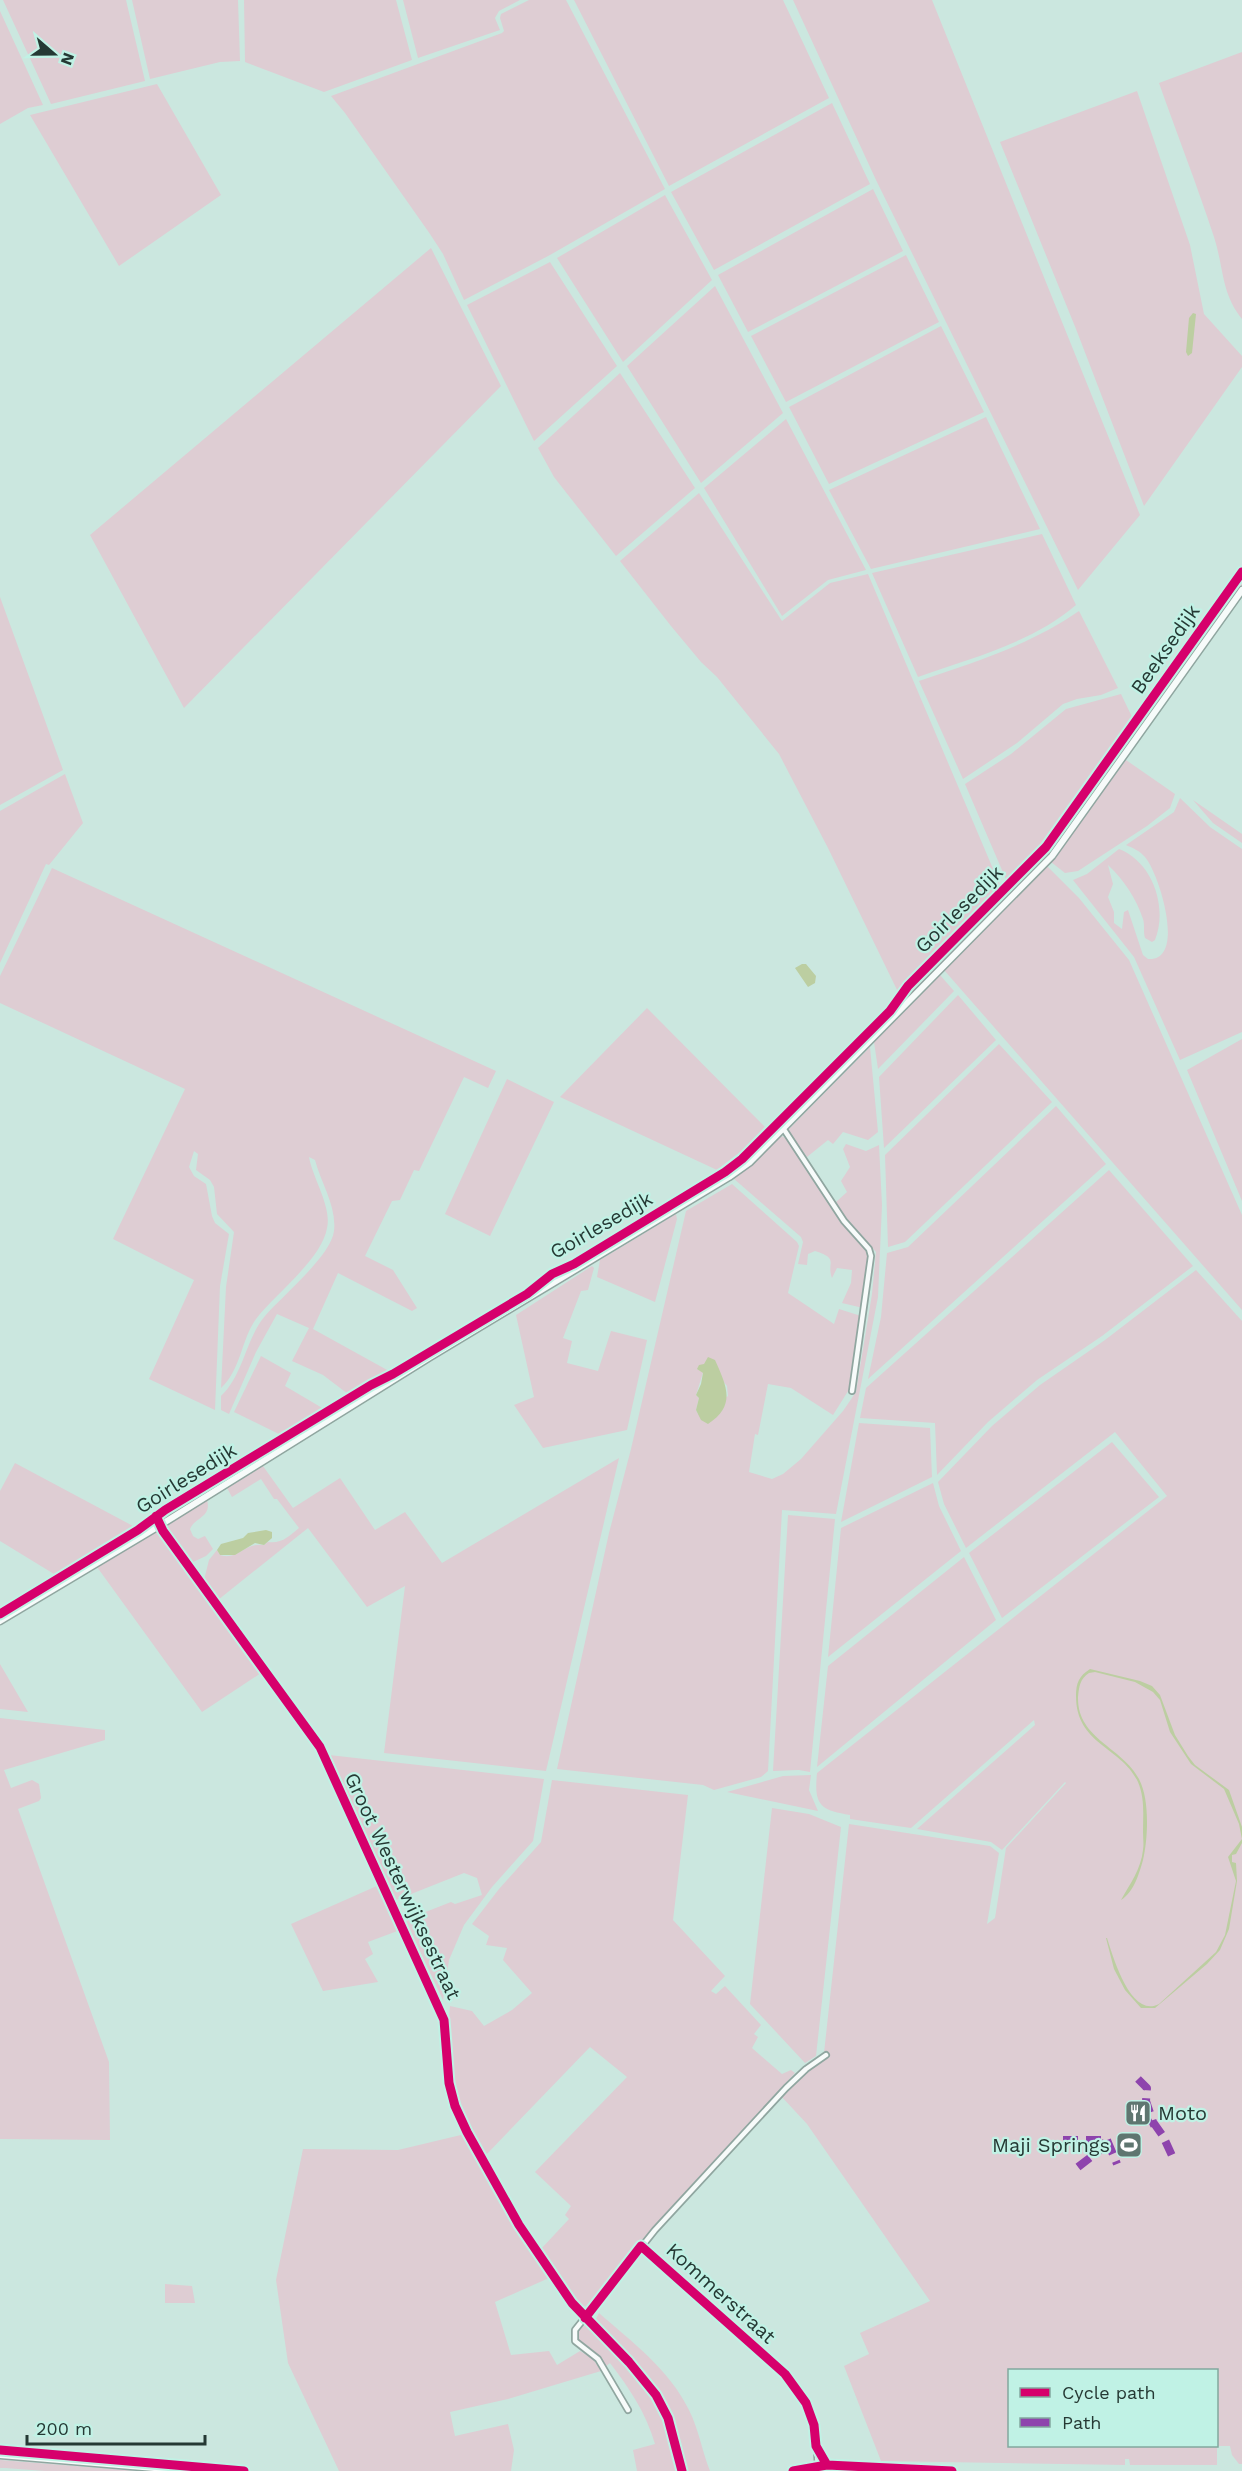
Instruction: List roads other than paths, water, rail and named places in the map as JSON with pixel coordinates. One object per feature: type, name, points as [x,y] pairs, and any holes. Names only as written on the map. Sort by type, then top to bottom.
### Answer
[{"type":"street","name":"Beeksedijk","points":[[1127,752],[1242,590]]},
{"type":"street","name":"Goirlesedijk","points":[[0,1621],[729,1177],[750,1162],[1052,856],[1127,752]]},
{"type":"street","points":[[783,1128],[844,1221],[869,1249],[871,1256],[852,1391]]},
{"type":"street","name":"Groot Westerwijksestraat","points":[[160,1524],[220,1613],[320,1747],[444,2020],[449,2083],[455,2106],[467,2132],[519,2225],[572,2304],[629,2362],[656,2395],[668,2418],[682,2471]]},
{"type":"street","name":"Kommerstraat","points":[[585,2318],[641,2246],[769,2105],[806,2069],[826,2055]]},
{"type":"street","name":"Kommerstraat","points":[[641,2246],[785,2374],[801,2395],[809,2412],[813,2426],[818,2471]]},
{"type":"street","points":[[585,2318],[575,2330],[575,2341],[598,2359],[628,2410]]},
{"type":"street","points":[[0,2455],[190,2471]]},
{"type":"place","name":"Moto","points":[[1138,2113]]},
{"type":"place","name":"Maji Springs","points":[[1129,2145]]}]
